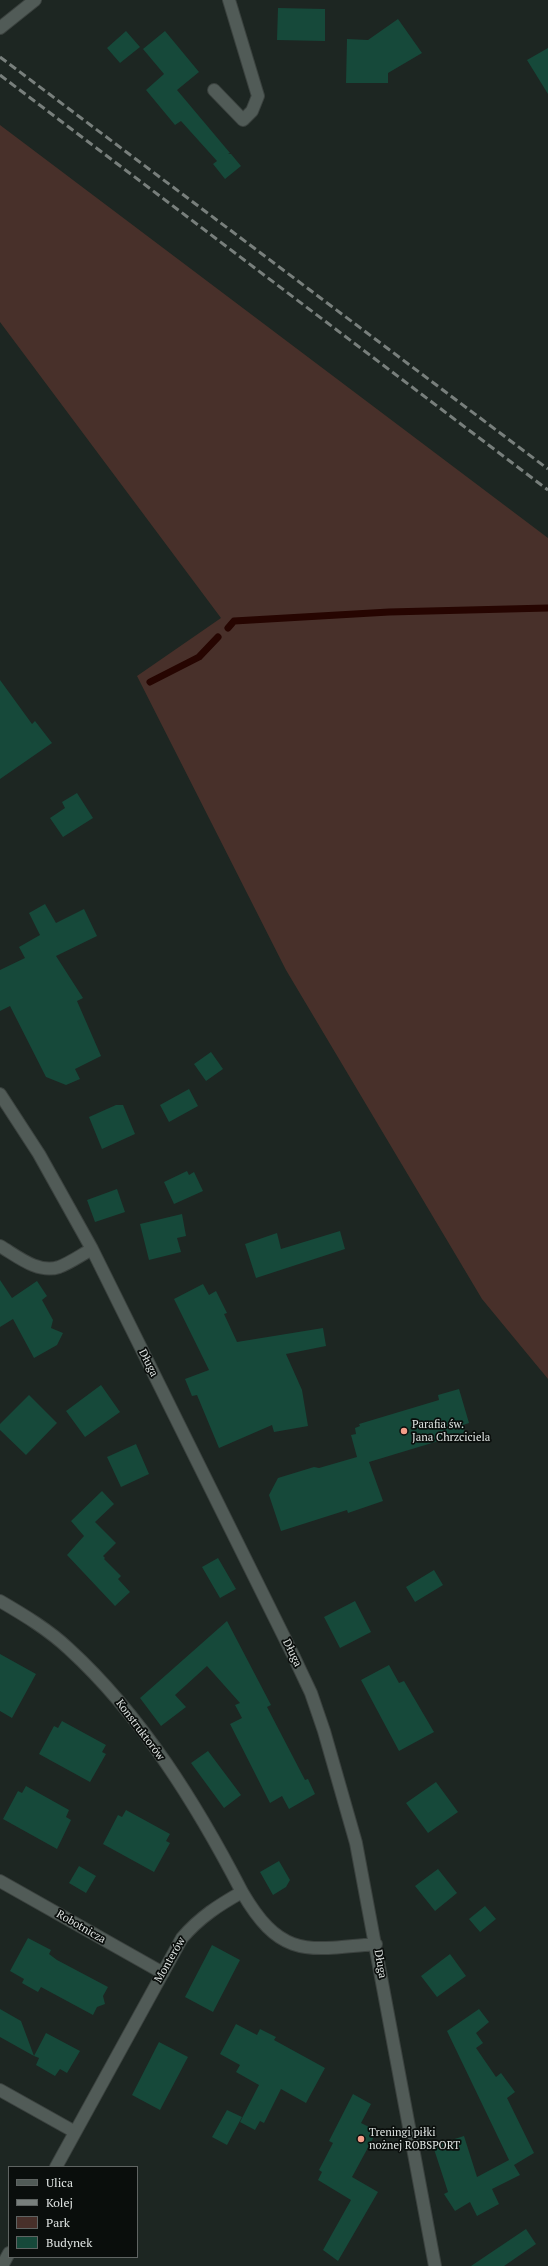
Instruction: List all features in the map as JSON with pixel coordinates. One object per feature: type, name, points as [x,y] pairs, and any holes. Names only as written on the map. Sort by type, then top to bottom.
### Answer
[{"type":"street","points":[[11,18],[26,0]]},
{"type":"street","points":[[0,28],[35,0]]},
{"type":"street","points":[[214,90],[243,120],[252,111],[258,96],[229,0]]},
{"type":"street","name":"Długa","points":[[0,1094],[38,1154],[92,1249],[311,1693],[345,1801],[356,1843],[435,2266]]},
{"type":"street","points":[[0,1246],[27,1262],[43,1268],[58,1267],[92,1249]]},
{"type":"street","name":"Konstruktorów","points":[[0,1601],[30,1619],[68,1648],[105,1685],[141,1730],[176,1779],[214,1838],[242,1892]]},
{"type":"street","name":"Robotnicza","points":[[0,1881],[163,1973]]},
{"type":"street","points":[[242,1892],[256,1915],[273,1934],[291,1944],[308,1948],[376,1944]]},
{"type":"street","name":"Monterów","points":[[57,2166],[182,1938],[195,1922],[242,1892]]},
{"type":"street","points":[[0,2090],[75,2132]]},
{"type":"street","points":[[2,2266],[8,2255]]},
{"type":"green space","points":[[0,125],[548,538],[548,1379],[482,1299],[286,970],[137,676],[221,618],[0,322]]},
{"type":"building","points":[[278,8],[325,9],[325,41],[277,40]]},
{"type":"building","points":[[398,19],[422,53],[388,73],[388,83],[346,83],[347,39],[368,40]]},
{"type":"building","points":[[126,31],[140,47],[120,63],[107,48]]},
{"type":"building","points":[[165,31],[199,72],[177,90],[230,153],[228,154],[231,154],[241,166],[225,179],[213,164],[217,161],[181,121],[175,125],[146,90],[164,74],[143,49]]},
{"type":"building","points":[[548,48],[548,94],[527,60]]},
{"type":"building","points":[[0,680],[32,724],[35,721],[52,743],[0,779]]},
{"type":"building","points":[[77,793],[93,818],[63,837],[50,818],[65,808],[62,802]]},
{"type":"building","points":[[45,904],[56,923],[84,909],[97,936],[56,956],[83,998],[77,1001],[101,1056],[75,1069],[80,1079],[66,1085],[46,1077],[10,1006],[0,1011],[0,970],[25,958],[19,947],[40,935],[29,913]]},
{"type":"building","points":[[211,1052],[223,1069],[206,1081],[194,1064]]},
{"type":"building","points":[[189,1089],[198,1106],[169,1122],[160,1105]]},
{"type":"building","points":[[116,1105],[123,1105],[135,1134],[102,1149],[89,1117]]},
{"type":"building","points":[[187,1171],[189,1175],[194,1172],[203,1191],[174,1204],[164,1182]]},
{"type":"building","points":[[117,1189],[125,1212],[95,1222],[87,1200]]},
{"type":"building","points":[[182,1214],[186,1236],[177,1238],[181,1252],[149,1260],[140,1224]]},
{"type":"building","points":[[340,1231],[345,1249],[256,1278],[245,1244],[277,1233],[281,1249]]},
{"type":"building","points":[[0,1280],[12,1298],[37,1281],[47,1296],[42,1300],[53,1320],[51,1328],[63,1333],[57,1345],[34,1358],[13,1319],[0,1327]]},
{"type":"building","points":[[203,1284],[209,1295],[216,1291],[227,1313],[224,1314],[237,1342],[323,1328],[326,1346],[286,1354],[302,1390],[308,1426],[274,1432],[272,1425],[219,1448],[197,1395],[192,1396],[185,1379],[209,1370],[174,1299]]},
{"type":"building","points":[[101,1385],[120,1412],[85,1437],[66,1411]]},
{"type":"building","points":[[459,1389],[469,1423],[463,1425],[465,1433],[369,1462],[383,1501],[348,1513],[347,1510],[281,1531],[269,1495],[278,1478],[314,1467],[319,1468],[357,1457],[351,1435],[356,1434],[355,1428],[360,1426],[359,1424],[439,1400],[438,1395]]},
{"type":"building","points":[[29,1395],[57,1423],[26,1455],[0,1430],[0,1424]]},
{"type":"building","points":[[136,1444],[149,1474],[121,1487],[107,1457]]},
{"type":"building","points":[[102,1491],[114,1504],[95,1522],[116,1543],[103,1556],[105,1558],[104,1559],[121,1576],[118,1579],[130,1592],[115,1606],[67,1555],[84,1536],[71,1521]]},
{"type":"building","points":[[218,1558],[236,1589],[220,1598],[202,1567]]},
{"type":"building","points":[[434,1570],[443,1585],[415,1602],[406,1587]]},
{"type":"building","points":[[355,1601],[371,1632],[340,1648],[324,1617]]},
{"type":"building","points":[[227,1621],[271,1705],[267,1707],[305,1780],[308,1779],[315,1794],[289,1809],[282,1796],[270,1803],[230,1724],[242,1718],[235,1705],[240,1703],[207,1666],[175,1695],[186,1707],[161,1726],[140,1698]]},
{"type":"building","points":[[0,1654],[36,1674],[12,1718],[0,1711]]},
{"type":"building","points":[[389,1665],[399,1683],[404,1681],[434,1732],[399,1751],[361,1680]]},
{"type":"building","points":[[62,1721],[106,1745],[102,1752],[106,1754],[90,1782],[39,1754],[54,1726],[58,1728]]},
{"type":"building","points":[[208,1751],[241,1795],[224,1808],[191,1763]]},
{"type":"building","points":[[436,1782],[458,1812],[428,1833],[406,1803]]},
{"type":"building","points":[[26,1786],[69,1810],[66,1817],[71,1820],[57,1849],[3,1819],[18,1791],[22,1793]]},
{"type":"building","points":[[126,1810],[170,1834],[166,1841],[170,1843],[154,1872],[103,1844],[118,1815],[122,1817]]},
{"type":"building","points":[[279,1861],[290,1880],[286,1887],[273,1895],[260,1872]]},
{"type":"building","points":[[79,1866],[96,1876],[86,1893],[69,1883]]},
{"type":"building","points":[[438,1869],[457,1893],[435,1911],[415,1886]]},
{"type":"building","points":[[485,1906],[496,1919],[480,1932],[469,1919]]},
{"type":"building","points":[[28,1938],[51,1950],[49,1954],[57,1960],[108,1987],[103,1996],[105,2004],[97,2007],[93,2015],[41,1987],[38,1992],[22,1983],[24,1979],[10,1971]]},
{"type":"building","points":[[212,1945],[240,1960],[213,2012],[185,1997]]},
{"type":"building","points":[[450,1954],[466,1976],[437,1997],[421,1976]]},
{"type":"building","points":[[0,2009],[21,2021],[34,2056],[0,2037]]},
{"type":"building","points":[[479,2009],[489,2022],[476,2033],[483,2043],[476,2048],[496,2077],[501,2073],[515,2092],[507,2098],[534,2153],[514,2165],[520,2175],[492,2189],[499,2204],[477,2216],[470,2202],[455,2211],[444,2194],[448,2192],[433,2146],[464,2136],[477,2177],[509,2160],[447,2031]]},
{"type":"building","points":[[236,2024],[257,2035],[260,2029],[276,2037],[274,2040],[325,2068],[306,2103],[281,2089],[264,2123],[260,2121],[255,2130],[240,2122],[259,2085],[236,2072],[240,2065],[220,2054]]},
{"type":"building","points":[[46,2033],[80,2051],[67,2073],[60,2069],[55,2076],[36,2065],[39,2058],[34,2056]]},
{"type":"building","points":[[159,2042],[188,2057],[160,2110],[132,2095]]},
{"type":"building","points":[[353,2094],[371,2104],[361,2123],[377,2131],[352,2177],[378,2192],[338,2261],[323,2250],[351,2200],[318,2180],[322,2172],[319,2170],[333,2143],[329,2141]]},
{"type":"building","points":[[227,2110],[242,2117],[227,2145],[212,2137]]},
{"type":"building","points":[[526,2229],[536,2244],[504,2266],[471,2266]]},
{"type":"waterway","points":[[228,628],[234,621],[389,612],[548,608]]},
{"type":"waterway","points":[[150,682],[199,657],[218,637]]},
{"type":"railway","points":[[0,57],[548,469]]},
{"type":"railway","points":[[0,75],[548,490]]},
{"type":"place","name":"Parafia św. Jana Chrzciciela","points":[[404,1431]]},
{"type":"place","name":"Treningi piłki nożnej ROBSPORT","points":[[361,2139]]}]
